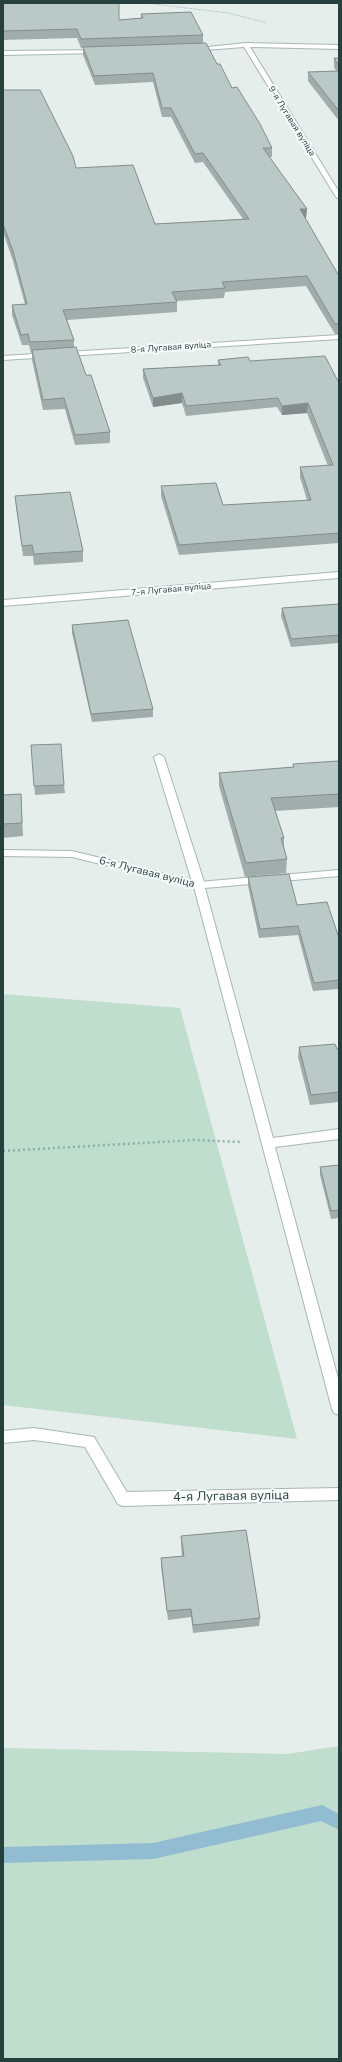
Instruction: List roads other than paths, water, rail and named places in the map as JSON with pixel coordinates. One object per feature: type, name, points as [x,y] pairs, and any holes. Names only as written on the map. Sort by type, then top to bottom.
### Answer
[{"type":"street","points":[[186,49],[246,45],[339,47]]},
{"type":"street","name":"9-я Лугавая вуліца","points":[[246,45],[339,197]]},
{"type":"street","points":[[3,53],[107,51]]},
{"type":"street","name":"8-я Лугавая вуліца","points":[[3,358],[339,337]]},
{"type":"street","name":"7-я Лугавая вуліца","points":[[3,603],[339,575]]},
{"type":"street","points":[[159,757],[199,885],[339,1409]]},
{"type":"street","name":"6-я Лугавая вуліца","points":[[3,853],[72,854],[199,885],[339,872]]},
{"type":"street","points":[[267,1143],[339,1134]]},
{"type":"street","name":"4-я Лугавая вуліца","points":[[3,1437],[34,1434],[89,1441],[124,1499],[339,1494]]},
{"type":"waterway","points":[[3,1855],[153,1851],[322,1813],[339,1822]]}]
